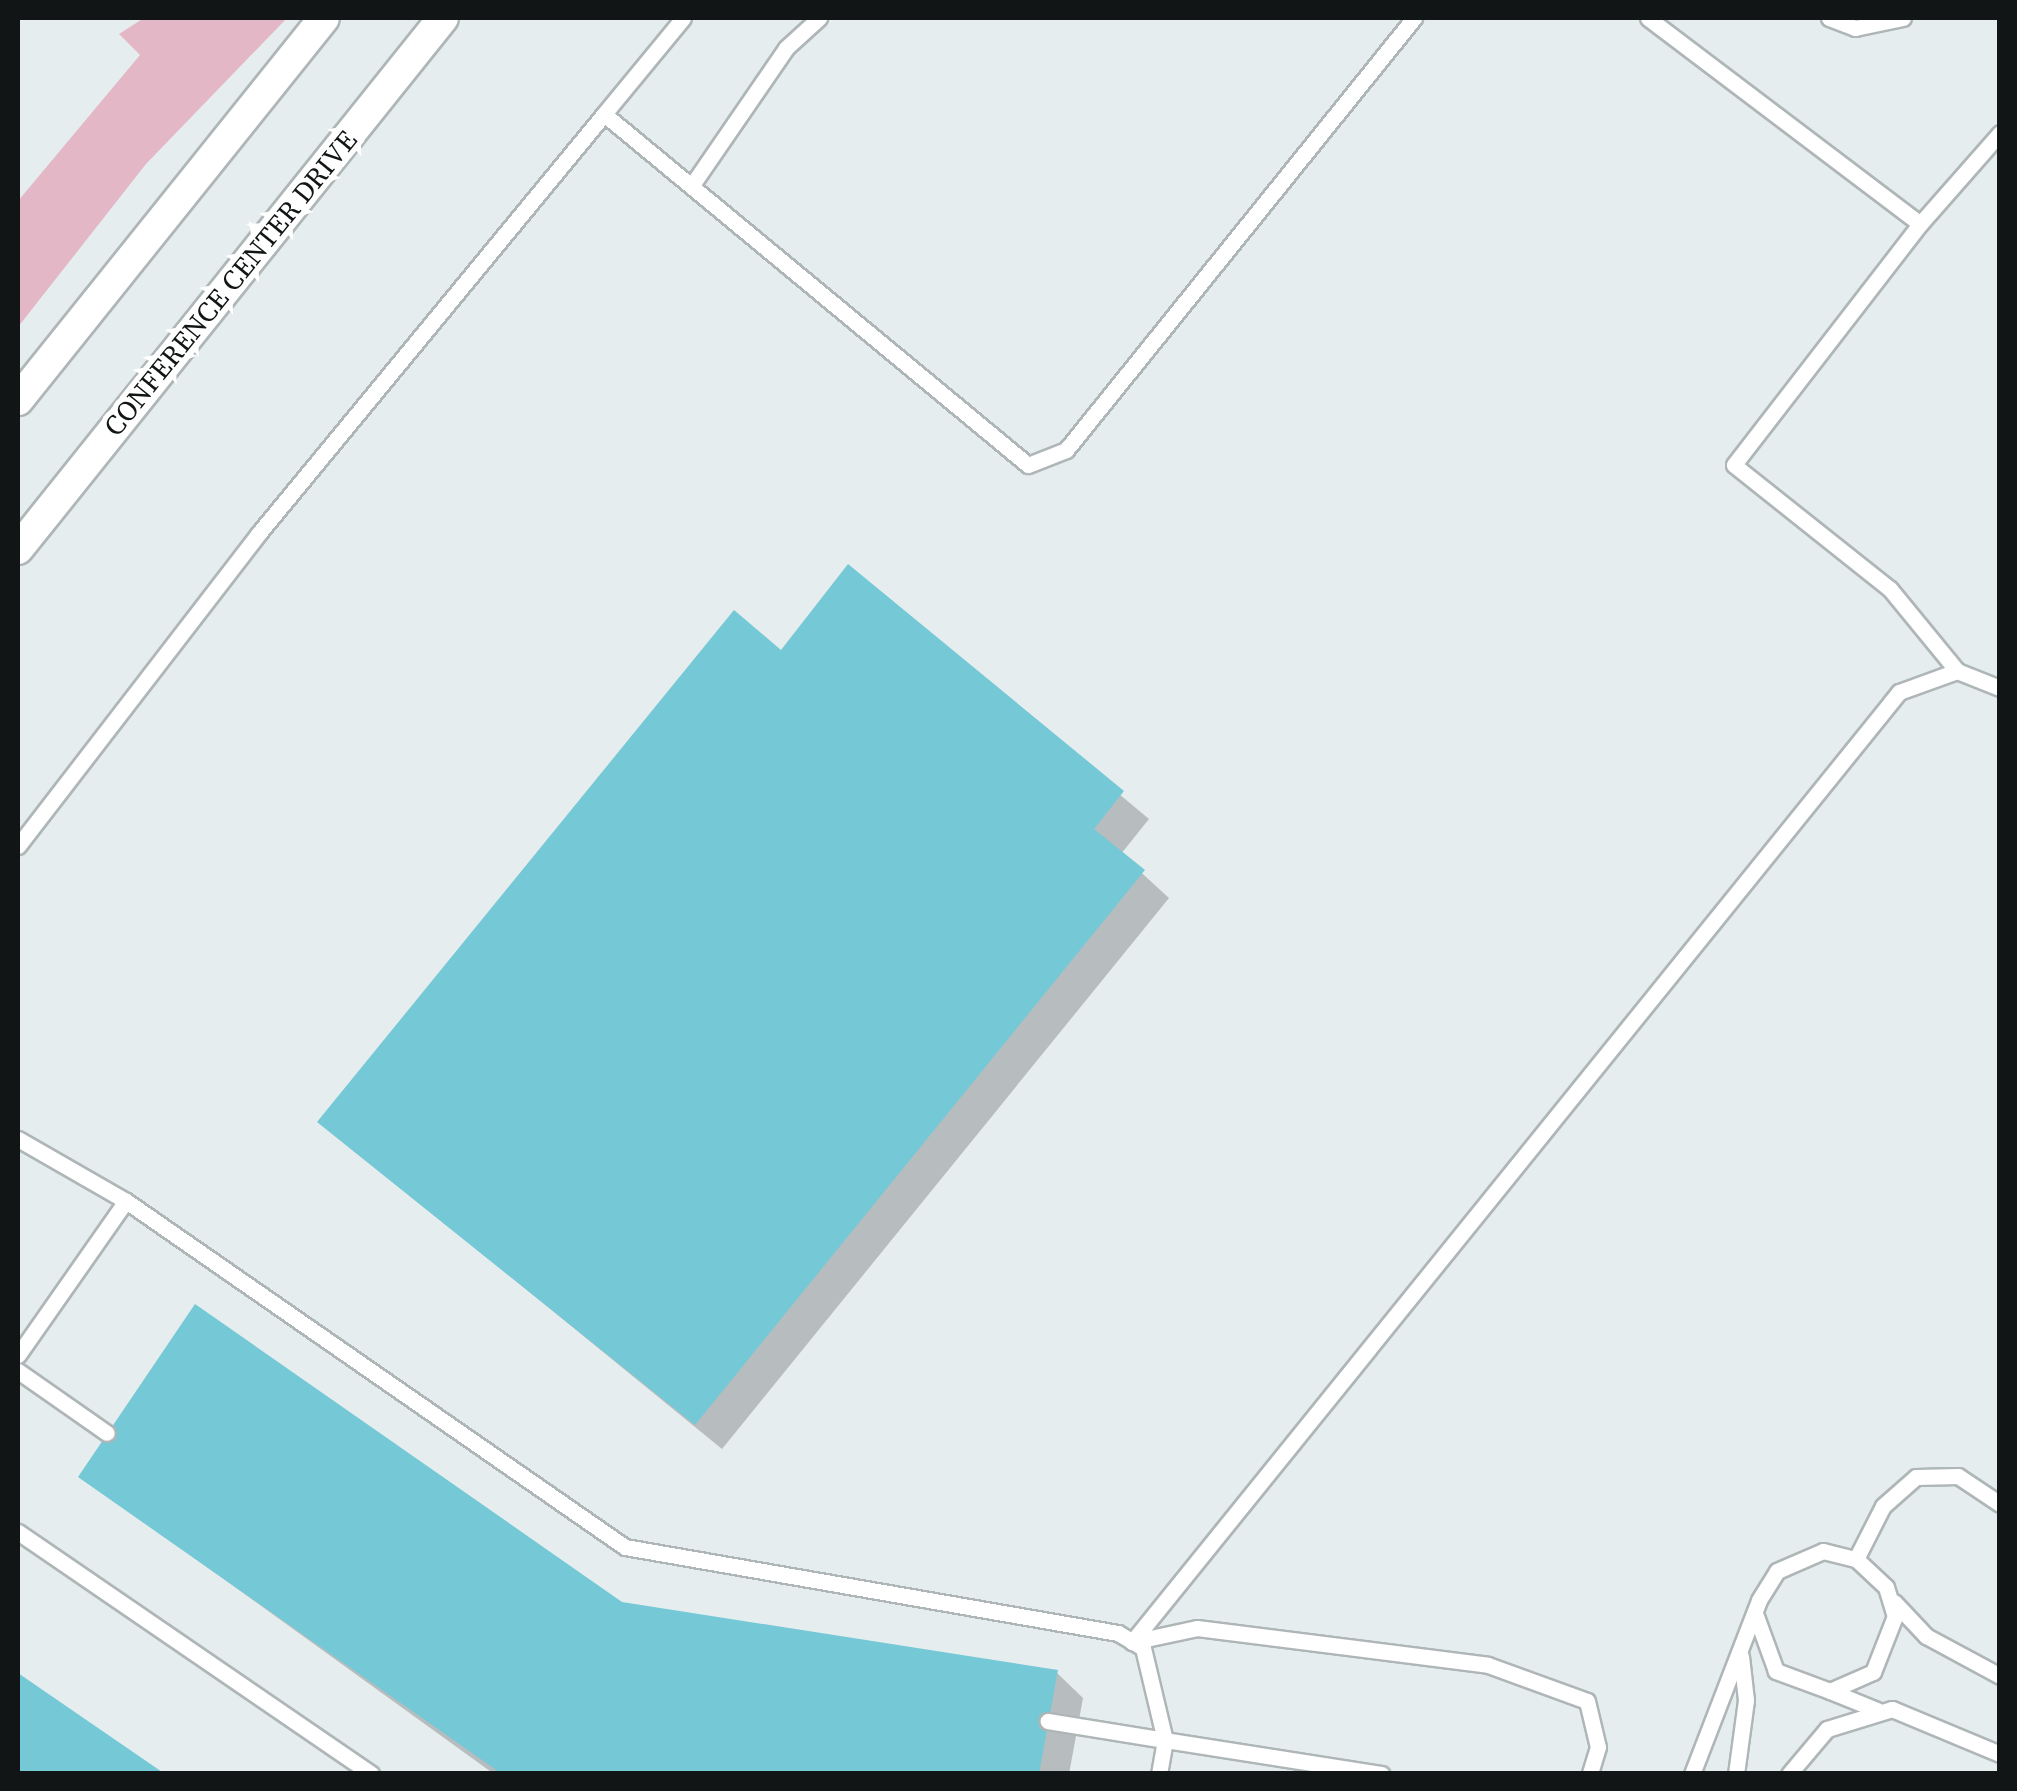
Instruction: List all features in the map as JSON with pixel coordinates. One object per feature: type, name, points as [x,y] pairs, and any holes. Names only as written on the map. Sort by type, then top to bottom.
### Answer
[{"type":"street","points":[[18,400],[324,18]]},
{"type":"street","name":"CONFERENCE CENTER DRIVE","points":[[18,549],[435,20]]},
{"type":"lane","points":[[18,846],[258,534],[683,18]]},
{"type":"lane","points":[[692,185],[786,48],[819,18]]},
{"type":"lane","points":[[604,114],[1028,465],[1066,450],[1414,18]]},
{"type":"lane","points":[[1648,18],[1920,224]]},
{"type":"lane","points":[[1829,18],[1855,28],[1903,18]]},
{"type":"lane","points":[[2000,134],[1920,224],[1734,465],[1890,589],[1957,672],[2000,688]]},
{"type":"lane","points":[[1132,1642],[1899,692],[1957,672]]},
{"type":"lane","points":[[18,1139],[126,1201],[625,1547],[1132,1642],[1197,1628],[1488,1665],[1587,1701],[1598,1747],[1590,1774]]},
{"type":"lane","points":[[18,1355],[126,1201]]},
{"type":"lane","points":[[18,1371],[107,1433]]},
{"type":"lane","points":[[1856,1558],[1883,1506],[1916,1477],[1958,1476],[2000,1504]]},
{"type":"lane","points":[[18,1532],[371,1774]]},
{"type":"lane","points":[[1692,1774],[1767,1584],[1790,1561],[1823,1551],[1856,1558],[1926,1636],[2000,1676]]},
{"type":"lane","points":[[1830,1690],[1860,1682],[1882,1660],[1892,1600]]},
{"type":"lane","points":[[1756,1616],[1776,1670],[1878,1711],[1926,1717],[2000,1754]]},
{"type":"lane","points":[[1132,1642],[1158,1686],[1165,1740],[1159,1774]]},
{"type":"lane","points":[[1736,1774],[1746,1700],[1741,1652]]},
{"type":"lane","points":[[1790,1774],[1827,1729],[1878,1711]]},
{"type":"lane","points":[[1048,1721],[1381,1774]]},
{"type":"shaded area","points":[[144,18],[287,18],[146,164],[18,327],[18,201],[140,55],[119,34]]},
{"type":"building","points":[[848,564],[1124,791],[1094,829],[1145,870],[695,1425],[317,1122],[734,610],[781,650]]},
{"type":"building","points":[[195,1304],[622,1602],[1058,1670],[1039,1774],[502,1774],[78,1477]]},
{"type":"building","points":[[18,1673],[165,1774],[18,1774]]}]
